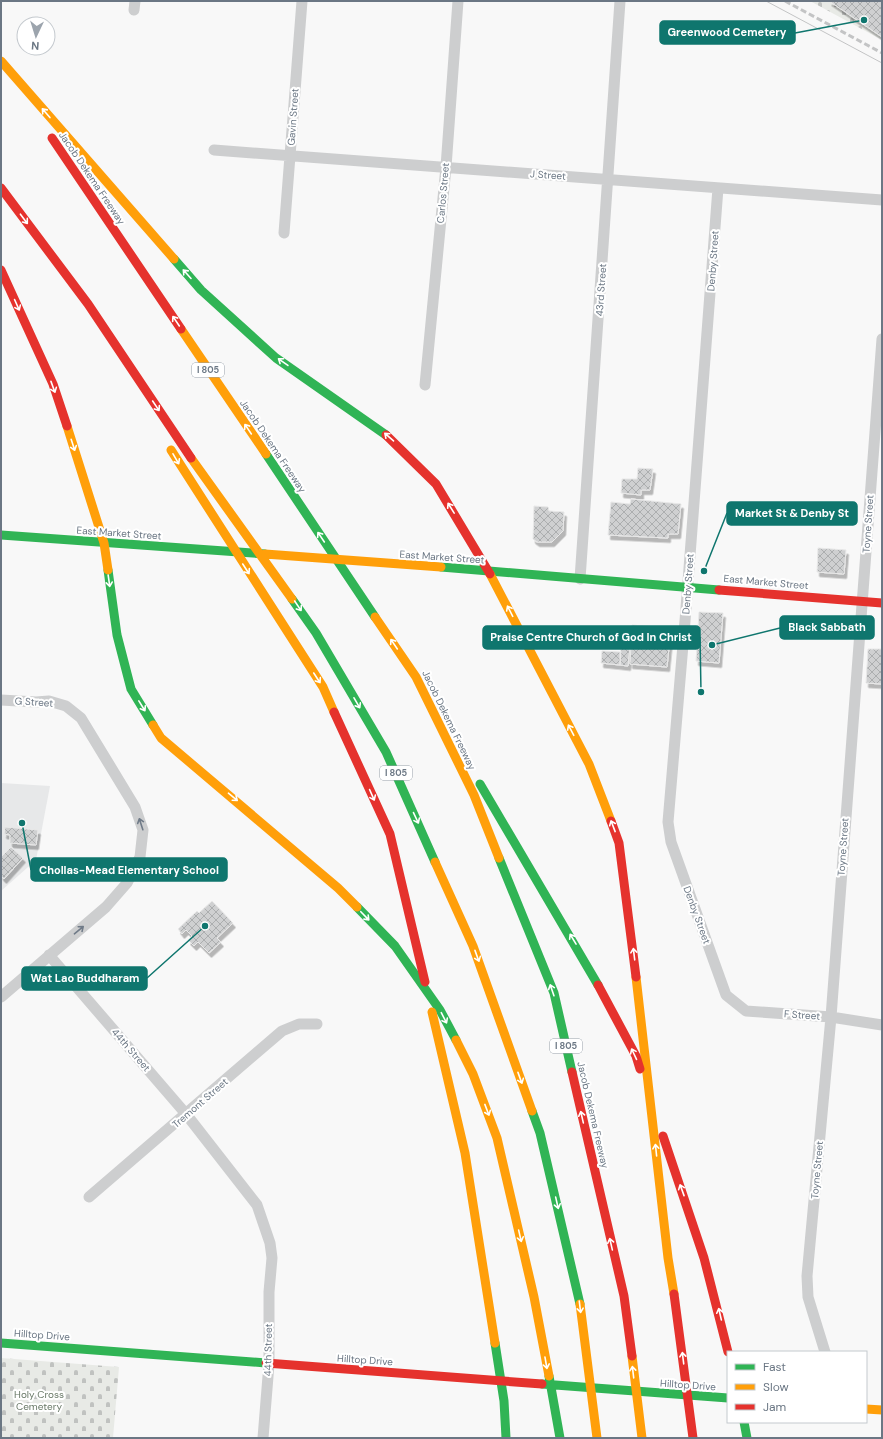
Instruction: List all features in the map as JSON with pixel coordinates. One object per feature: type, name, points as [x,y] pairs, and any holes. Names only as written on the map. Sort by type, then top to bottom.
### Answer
[{"type":"main road","name":"Jacob Dekema Freeway","points":[[1,62],[416,677],[474,795],[554,993],[624,1296],[642,1438]]},
{"type":"main road","points":[[1,62],[201,290],[276,358],[388,436],[436,484],[489,571],[589,764],[619,843],[638,993],[668,1258],[679,1324],[693,1438]]},
{"type":"main road","name":"I 805","points":[[1,188],[88,304],[186,451],[316,633],[386,752],[473,946],[540,1133],[579,1295],[597,1438]]},
{"type":"main road","points":[[1,270],[53,384],[104,543],[117,635],[131,689],[161,738],[338,888],[395,946],[440,1010],[473,1074],[497,1138],[534,1297],[560,1438]]},
{"type":"main road","points":[[88,304],[153,418]]},
{"type":"main road","points":[[168,444],[183,471],[323,687],[390,834],[465,1153],[504,1401],[506,1438]]},
{"type":"main road","name":"East Market Street","points":[[1,536],[688,586],[882,603]]},
{"type":"main road","points":[[416,677],[582,955],[636,1056],[688,1206],[718,1307],[728,1351]]},
{"type":"main road","name":"Hilltop Drive","points":[[1,1343],[138,1352],[269,1364],[727,1398]]},
{"type":"main road","points":[[867,1409],[882,1410]]},
{"type":"main road","points":[[744,1423],[747,1438]]},
{"type":"street","name":"Gavin Street","points":[[284,233],[302,1]]},
{"type":"street","name":"Carlos Street","points":[[425,385],[446,167],[458,1]]},
{"type":"street","name":"43rd Street","points":[[580,579],[620,1]]},
{"type":"street","name":"J Street","points":[[214,150],[882,200]]},
{"type":"street","name":"Denby Street","points":[[718,188],[688,586],[668,822],[671,842],[726,995]]},
{"type":"street","name":"Toyne Street","points":[[825,1351],[808,1298],[807,1276],[831,1017],[882,339]]},
{"type":"street","name":"G Street","points":[[1,700],[36,702],[49,701],[66,706],[81,718],[135,806],[143,830],[140,857],[127,883],[106,907],[49,955]]},
{"type":"street","points":[[1,998],[49,955]]},
{"type":"street","name":"44th Street","points":[[49,955],[186,1114],[257,1205],[268,1237],[272,1258],[268,1292],[269,1364],[263,1438]]},
{"type":"street","name":"F Street","points":[[726,995],[746,1011],[831,1017],[882,1025]]},
{"type":"street","name":"Tremont Street","points":[[89,1197],[282,1031],[299,1024],[317,1024]]},
{"type":"shaded area","points":[[1,783],[50,786],[36,860],[1,891]]},
{"type":"green space","points":[[810,1],[882,1],[882,40]]},
{"type":"green space","name":"Holy Cross Cemetery","points":[[1,1358],[119,1367],[113,1438],[1,1438]]},
{"type":"building","points":[[829,1],[882,1],[882,37]]},
{"type":"building","points":[[638,468],[653,469],[650,490],[641,490],[641,495],[621,493],[622,479],[637,479]]},
{"type":"building","points":[[631,499],[681,504],[678,534],[668,534],[668,538],[608,535],[611,502],[630,504]]},
{"type":"building","points":[[534,506],[548,507],[549,511],[564,512],[563,531],[552,542],[537,542],[533,539]]},
{"type":"building","points":[[818,548],[846,550],[844,574],[817,572]]},
{"type":"building","points":[[699,612],[723,613],[719,663],[696,661]]},
{"type":"building","points":[[632,625],[671,628],[667,667],[630,664]]},
{"type":"building","points":[[622,634],[631,634],[628,666],[620,665]]},
{"type":"building","points":[[868,649],[882,649],[882,684],[866,683]]},
{"type":"building","points":[[602,651],[620,652],[620,665],[601,663]]},
{"type":"building","points":[[5,827],[38,830],[36,845],[10,843],[10,835],[4,834]]},
{"type":"building","points":[[11,847],[23,858],[4,879],[1,876],[1,857]]},
{"type":"building","points":[[212,901],[233,923],[217,938],[221,942],[209,953],[198,942],[194,946],[188,940],[192,936],[186,930],[182,934],[178,929],[197,911],[199,913]]},
{"type":"tram line","points":[[766,1],[882,63]]},
{"type":"railway","points":[[785,1],[882,53]]},
{"type":"traffic: fast","points":[[174,259],[201,290],[276,358],[386,435]]},
{"type":"traffic: fast","points":[[266,454],[375,617]]},
{"type":"traffic: fast","points":[[1,535],[265,554]]},
{"type":"traffic: fast","points":[[441,567],[719,590]]},
{"type":"traffic: fast","points":[[108,570],[117,635],[131,689],[153,725]]},
{"type":"traffic: fast","points":[[292,599],[316,633],[386,752],[435,862]]},
{"type":"traffic: fast","points":[[480,784],[598,985]]},
{"type":"traffic: fast","points":[[499,858],[554,993],[572,1072]]},
{"type":"traffic: fast","points":[[357,907],[395,946],[440,1010],[456,1040]]},
{"type":"traffic: fast","points":[[532,1111],[540,1133],[580,1304]]},
{"type":"traffic: fast","points":[[1,1343],[266,1363]]},
{"type":"traffic: fast","points":[[495,1343],[504,1401],[506,1438]]},
{"type":"traffic: fast","points":[[549,1376],[560,1438]]},
{"type":"traffic: fast","points":[[542,1384],[727,1398]]},
{"type":"traffic: fast","points":[[744,1423],[747,1438]]},
{"type":"traffic: slow","points":[[1,61],[174,259]]},
{"type":"traffic: slow","points":[[181,329],[266,454]]},
{"type":"traffic: slow","points":[[67,426],[104,543],[108,570]]},
{"type":"traffic: slow","points":[[171,450],[323,687],[334,712]]},
{"type":"traffic: slow","points":[[191,458],[292,599]]},
{"type":"traffic: slow","points":[[265,554],[441,567]]},
{"type":"traffic: slow","points":[[490,574],[589,764],[611,821]]},
{"type":"traffic: slow","points":[[375,617],[416,677],[474,795],[499,858]]},
{"type":"traffic: slow","points":[[153,725],[161,738],[338,888],[357,907]]},
{"type":"traffic: slow","points":[[435,862],[473,946],[532,1111]]},
{"type":"traffic: slow","points":[[636,977],[668,1258],[674,1294]]},
{"type":"traffic: slow","points":[[432,1012],[465,1153],[495,1343]]},
{"type":"traffic: slow","points":[[456,1040],[473,1074],[497,1138],[534,1297],[549,1376]]},
{"type":"traffic: slow","points":[[580,1304],[597,1438]]},
{"type":"traffic: slow","points":[[632,1356],[642,1438]]},
{"type":"traffic: slow","points":[[867,1409],[882,1410]]},
{"type":"traffic: jam","points":[[52,138],[181,329]]},
{"type":"traffic: jam","points":[[1,188],[88,304],[191,458]]},
{"type":"traffic: jam","points":[[1,270],[53,384],[67,426]]},
{"type":"traffic: jam","points":[[386,435],[436,484],[490,574]]},
{"type":"traffic: jam","points":[[719,590],[882,603]]},
{"type":"traffic: jam","points":[[334,712],[390,834],[425,982]]},
{"type":"traffic: jam","points":[[611,821],[619,843],[636,977]]},
{"type":"traffic: jam","points":[[598,985],[636,1056],[640,1069]]},
{"type":"traffic: jam","points":[[572,1072],[624,1296],[632,1356]]},
{"type":"traffic: jam","points":[[663,1136],[704,1258],[728,1351]]},
{"type":"traffic: jam","points":[[674,1294],[693,1438]]},
{"type":"traffic: jam","points":[[266,1363],[542,1384]]},
{"type":"place","name":"Greenwood Cemetery","points":[[864,20]]},
{"type":"place","name":"Market St & Denby St","points":[[704,571]]},
{"type":"place","name":"Black Sabbath","points":[[712,645]]},
{"type":"place","name":"Praise Centre Church of God In Christ","points":[[701,692]]},
{"type":"place","name":"Chollas-Mead Elementary School","points":[[22,823]]},
{"type":"place","name":"Wat Lao Buddharam","points":[[205,926]]}]
